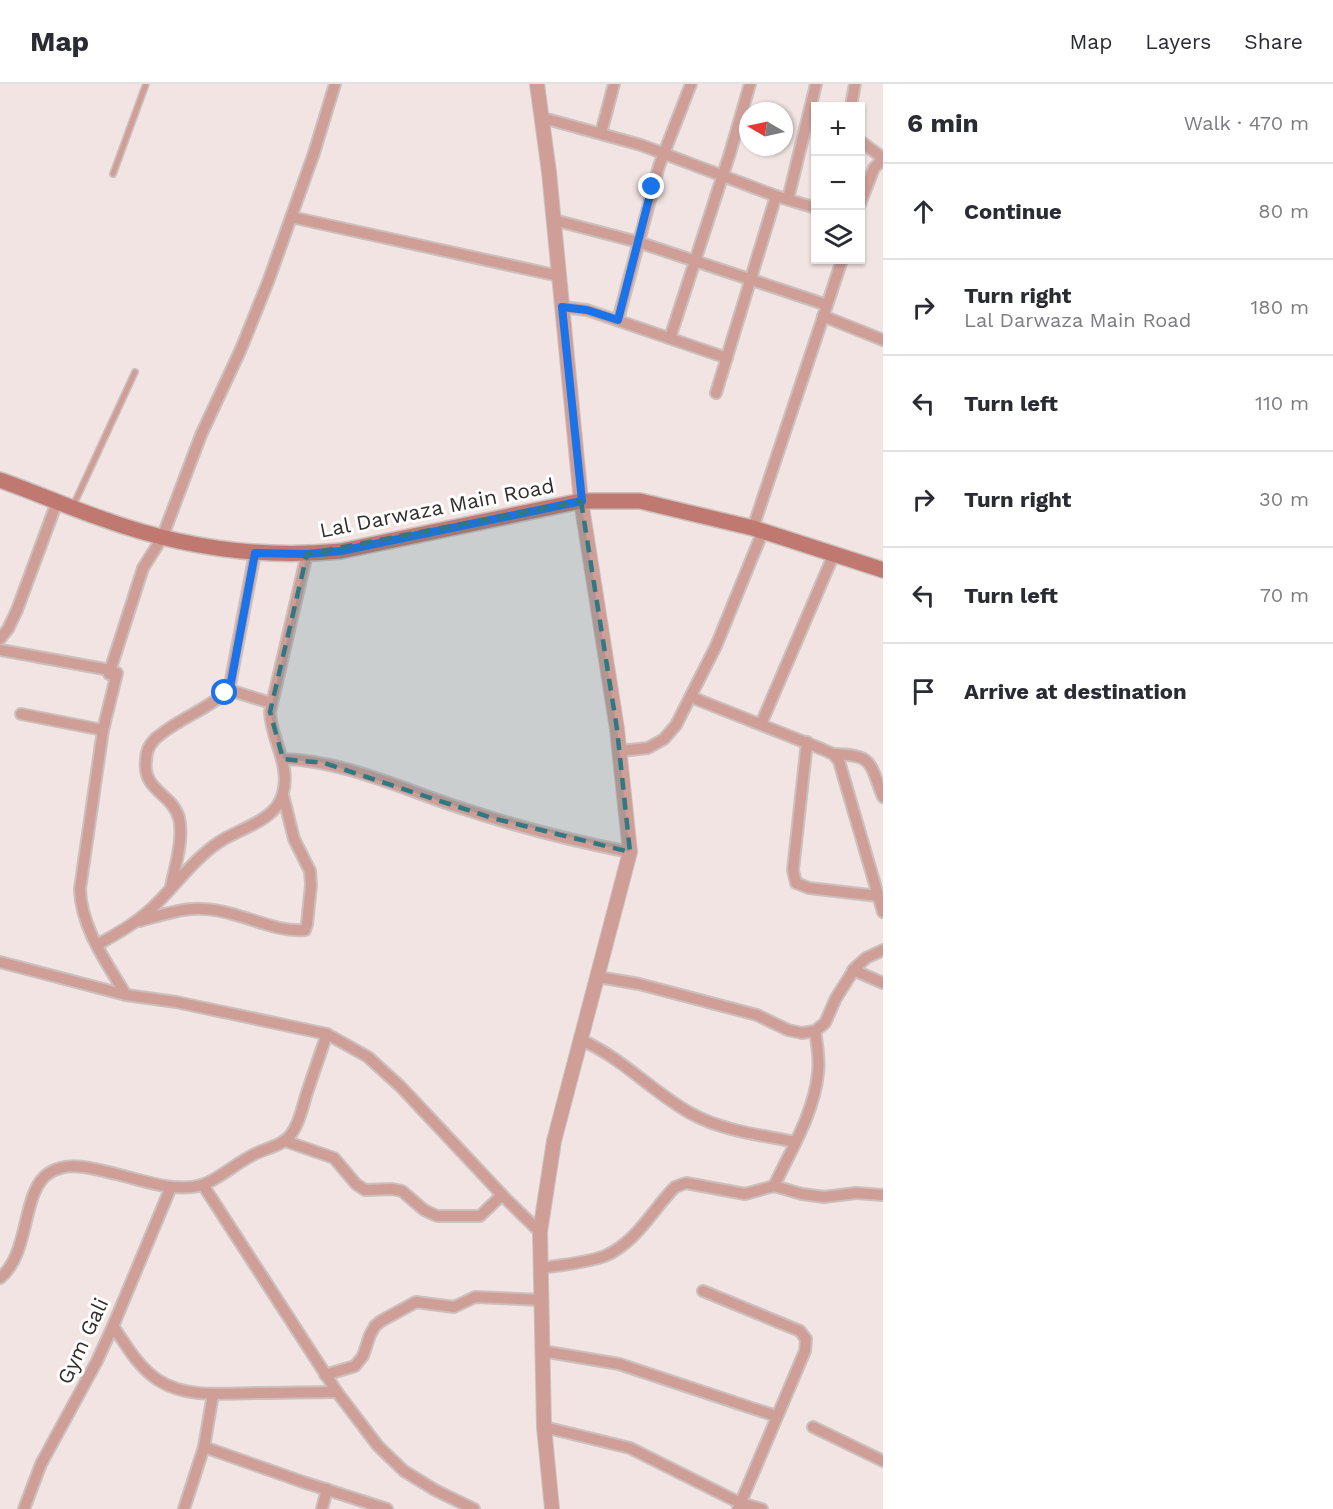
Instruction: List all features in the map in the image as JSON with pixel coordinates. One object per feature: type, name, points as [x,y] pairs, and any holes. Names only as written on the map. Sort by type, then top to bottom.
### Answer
[{"type":"main road","name":"Lal Darwaza Main Road","points":[[0,480],[104,520],[162,538],[255,553],[307,554],[341,551],[582,501],[640,501],[758,529],[883,570]]},
{"type":"street","points":[[110,672],[143,568],[162,538],[201,435],[241,349],[314,153],[335,84]]},
{"type":"street","points":[[537,84],[543,118],[582,501],[620,751],[630,852],[554,1141],[540,1232],[544,1427],[552,1509]]},
{"type":"street","points":[[602,133],[614,84]]},
{"type":"street","points":[[618,320],[652,187],[690,85],[678,84]]},
{"type":"street","points":[[670,338],[750,84]]},
{"type":"street","points":[[788,199],[816,84]]},
{"type":"street","points":[[852,102],[855,84]]},
{"type":"street","points":[[543,118],[602,133],[664,153],[811,206]]},
{"type":"street","points":[[865,144],[883,158],[874,168],[865,193]]},
{"type":"street","points":[[716,393],[776,195]]},
{"type":"street","points":[[291,217],[559,276]]},
{"type":"street","points":[[554,220],[638,242],[827,305]]},
{"type":"street","points":[[620,751],[648,748],[664,739],[676,725],[725,627],[841,264]]},
{"type":"street","points":[[562,307],[587,310],[727,358]]},
{"type":"street","points":[[823,316],[883,340]]},
{"type":"street","points":[[0,639],[8,629],[17,610],[57,502]]},
{"type":"street","points":[[171,887],[179,839],[179,820],[172,805],[149,781],[145,766],[146,755],[154,740],[228,690],[255,553]]},
{"type":"street","points":[[97,945],[134,923],[206,852],[273,812],[279,804],[285,783],[283,759],[270,723],[271,703],[307,554]]},
{"type":"street","points":[[760,724],[834,554]]},
{"type":"street","points":[[0,650],[115,672],[117,679],[103,730],[80,889],[82,910],[97,945],[126,995]]},
{"type":"street","points":[[228,690],[271,703]]},
{"type":"street","points":[[691,697],[833,754],[856,755],[864,758],[871,768],[883,797]]},
{"type":"street","points":[[21,714],[103,730]]},
{"type":"street","points":[[807,742],[793,870],[796,883],[809,888],[878,896]]},
{"type":"street","points":[[833,754],[843,770],[883,912]]},
{"type":"street","points":[[283,759],[324,763],[492,818],[580,842],[630,852]]},
{"type":"street","points":[[134,923],[192,908],[220,911],[261,924],[305,930],[308,924],[310,871],[294,839],[283,794]]},
{"type":"street","points":[[598,977],[639,984],[757,1015],[788,1030],[802,1033],[815,1030],[825,1023],[836,998],[853,970],[866,958],[883,950]]},
{"type":"street","points":[[0,962],[126,995],[176,1002],[327,1034],[368,1057],[401,1087],[502,1195],[540,1232]]},
{"type":"street","points":[[853,970],[883,983]]},
{"type":"street","points":[[774,1186],[807,1116],[815,1092],[819,1057],[815,1030]]},
{"type":"street","points":[[0,1278],[9,1271],[20,1247],[35,1191],[41,1180],[48,1174],[64,1167],[86,1167],[171,1186],[203,1185],[245,1159],[285,1141],[294,1131],[327,1034]]},
{"type":"street","points":[[581,1040],[607,1052],[692,1114],[717,1124],[795,1142]]},
{"type":"street","points":[[285,1141],[334,1158],[361,1188],[368,1191],[392,1189],[402,1191],[424,1210],[437,1216],[480,1216],[502,1195]]},
{"type":"street","points":[[541,1268],[590,1260],[607,1255],[621,1247],[680,1184],[686,1183],[745,1194],[774,1186],[824,1197],[856,1193],[883,1195]]},
{"type":"street","points":[[203,1185],[325,1375],[378,1446],[404,1471],[435,1490],[474,1509]]},
{"type":"street","name":"Gym Gali","points":[[24,1509],[41,1464],[97,1361],[113,1326],[171,1186]]},
{"type":"street","points":[[703,1291],[800,1331],[807,1344],[739,1506]]},
{"type":"street","points":[[325,1375],[355,1366],[363,1356],[375,1326],[412,1303],[454,1307],[475,1297],[541,1300]]},
{"type":"street","points":[[113,1326],[139,1362],[160,1381],[192,1392],[213,1394],[337,1392]]},
{"type":"street","points":[[542,1351],[619,1364],[777,1416]]},
{"type":"street","points":[[184,1509],[204,1447],[213,1394]]},
{"type":"street","points":[[544,1427],[630,1448],[739,1506],[762,1509]]},
{"type":"street","points":[[813,1427],[883,1461]]},
{"type":"street","points":[[204,1447],[387,1509]]},
{"type":"street","points":[[322,1509],[327,1490]]},
{"type":"lane","points":[[113,174],[146,84]]},
{"type":"lane","points":[[73,508],[135,372]]},
{"type":"highlighted area","points":[[581,501],[617,729],[630,852],[492,818],[324,763],[283,759],[270,712],[307,554]]},
{"type":"route","points":[[225,693],[231,682],[255,553],[307,554],[341,551],[582,501],[562,307],[579,308],[618,320],[652,187]]}]
